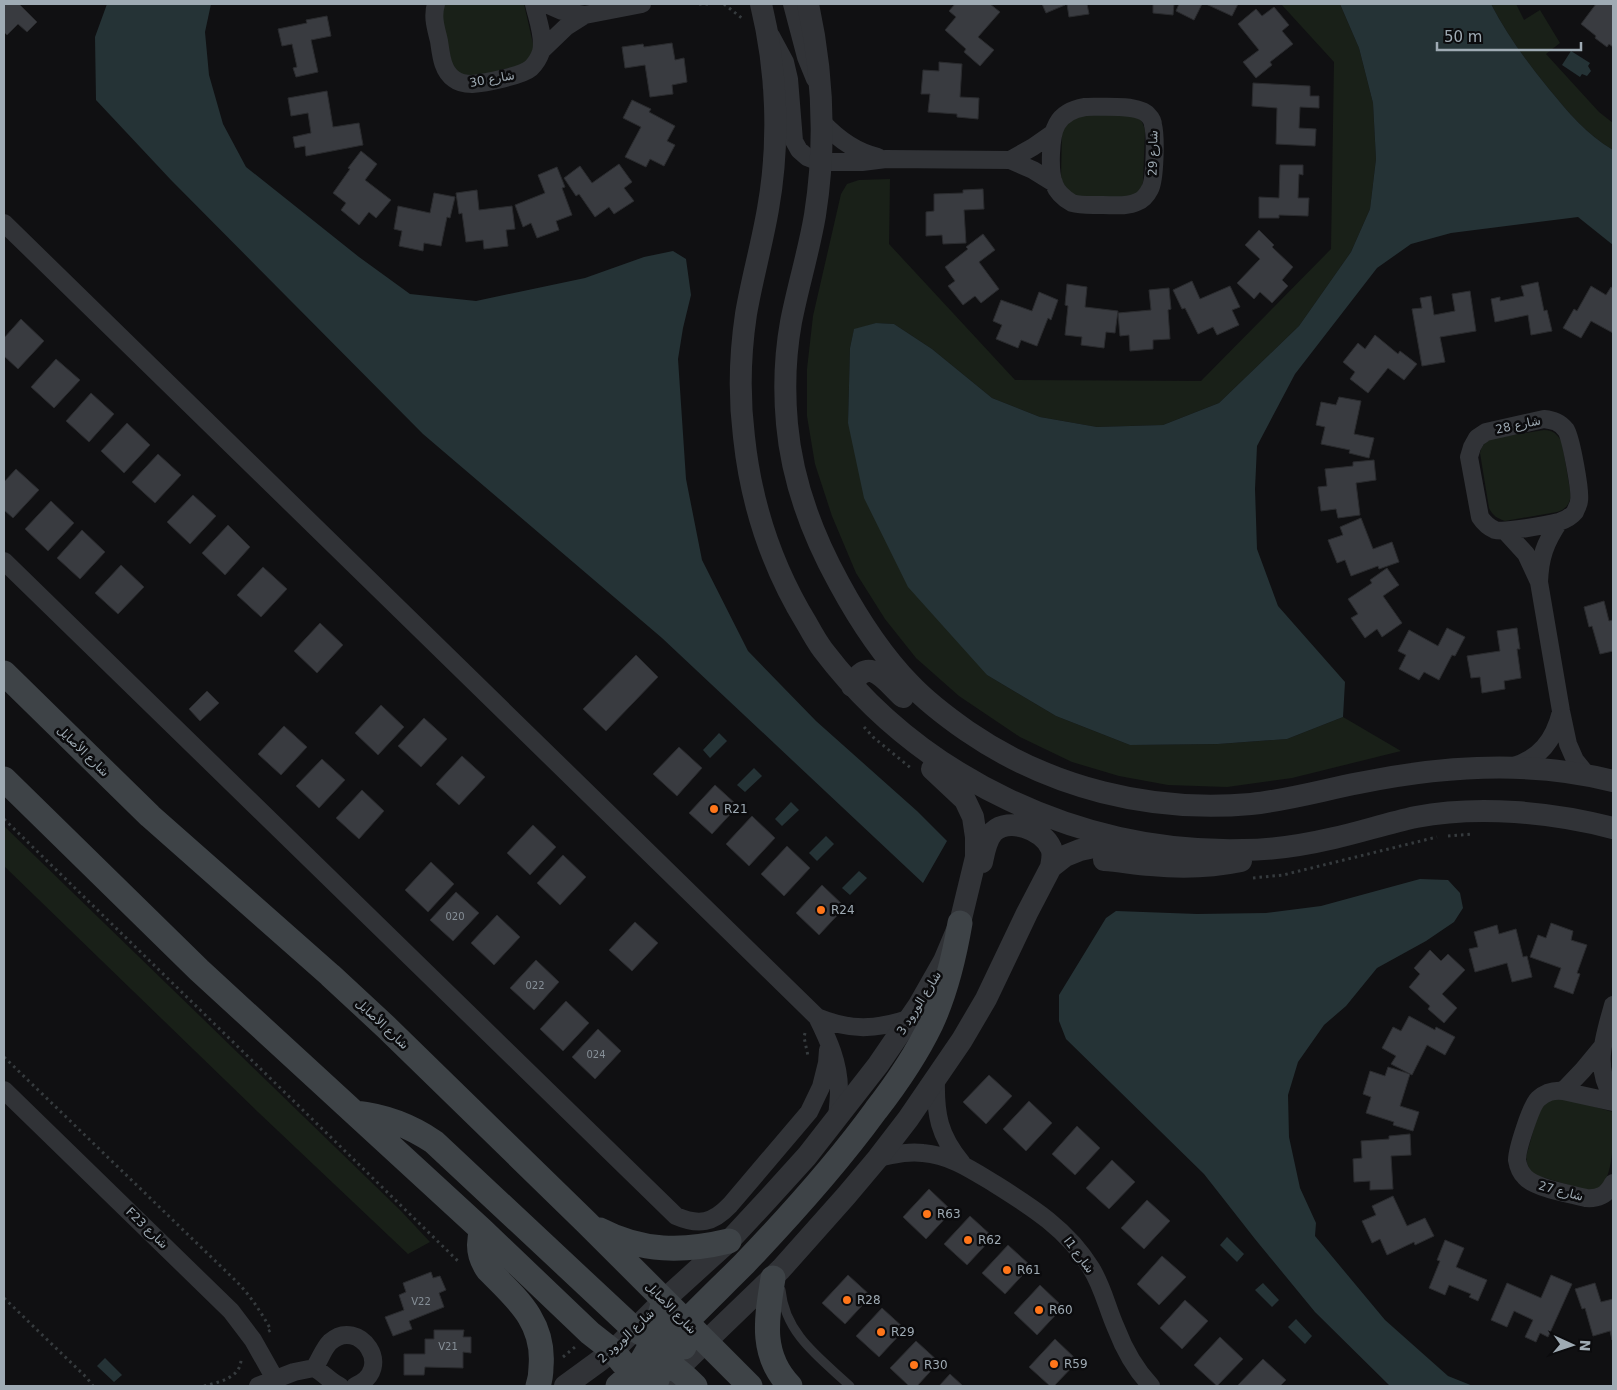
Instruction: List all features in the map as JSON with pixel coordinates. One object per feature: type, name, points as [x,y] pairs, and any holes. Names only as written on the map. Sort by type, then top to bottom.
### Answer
[{"type":"main road","name":"شارع الأصايل","points":[[4,673],[150,816],[386,1027],[586,1222],[750,1386]]},
{"type":"main road","points":[[4,779],[199,970],[482,1230],[590,1333],[613,1351],[632,1382],[657,1350],[743,1265],[801,1203],[889,1094],[915,1055],[931,1024],[954,958],[960,923]]},
{"type":"main road","points":[[355,1113],[388,1118],[420,1132],[434,1142],[695,1386]]},
{"type":"main road","points":[[586,1222],[611,1236],[638,1244],[666,1248],[694,1248],[728,1241]]},
{"type":"main road","points":[[482,1230],[479,1247],[483,1263],[524,1306],[535,1324],[541,1343],[542,1357],[538,1386]]},
{"type":"main road","points":[[777,1273],[766,1319],[767,1338],[774,1363],[790,1386]]},
{"type":"main road","points":[[655,1386],[657,1350],[664,1300]]},
{"type":"main road","points":[[613,1351],[657,1350],[706,1343]]},
{"type":"street","name":"شارع 30","points":[[436,4],[434,19],[444,65],[448,74],[462,84],[471,84],[521,74],[530,69],[537,61],[541,51],[566,27],[585,15]]},
{"type":"street","points":[[534,4],[542,40],[541,51]]},
{"type":"street","name":"شارع 30","points":[[546,4],[562,11],[585,15],[642,4]]},
{"type":"street","points":[[792,4],[806,57],[820,88]]},
{"type":"street","points":[[808,4],[814,30],[822,122],[815,216],[790,326],[785,375],[787,425],[795,474],[813,532],[855,613],[882,651],[912,686],[946,717],[989,746],[1035,770],[1083,788],[1133,800],[1193,806],[1253,804],[1409,775],[1509,768],[1534,768],[1587,775],[1613,781]]},
{"type":"street","points":[[760,14],[773,76],[775,120],[768,208],[746,318],[741,377],[744,435],[753,493],[769,547],[792,599],[821,648],[852,686],[885,720],[965,777],[1013,803],[1072,826],[1135,842],[1198,849],[1244,850],[1290,846],[1336,838],[1380,825],[1421,816],[1462,812],[1528,814],[1581,821],[1613,828]]},
{"type":"street","name":"شارع 29","points":[[760,14],[781,54],[789,79],[794,141],[799,150],[807,157],[820,162],[850,163],[886,159],[1010,160],[1033,170],[1054,183],[1064,198],[1072,202],[1080,205],[1126,205],[1136,203],[1145,197],[1151,188],[1153,178],[1153,123],[1148,114],[1140,109],[1085,106],[1065,114],[1057,123],[1053,133],[1010,160]]},
{"type":"street","name":"شارع 29","points":[[822,122],[832,133],[857,150],[871,156],[886,159]]},
{"type":"street","points":[[1053,133],[1052,174],[1054,183]]},
{"type":"street","points":[[4,223],[816,1017],[827,1038],[838,1074],[837,1117]]},
{"type":"street","name":"شارع 28","points":[[1540,582],[1526,554],[1506,531],[1496,530],[1487,525],[1480,517],[1469,457],[1472,447],[1478,438],[1486,432],[1544,419],[1553,420],[1562,425],[1568,433],[1579,491],[1579,502],[1575,511],[1568,518],[1559,522],[1543,550],[1540,582],[1568,744],[1575,760],[1587,775]]},
{"type":"street","points":[[1506,531],[1559,522]]},
{"type":"street","points":[[4,561],[676,1216],[688,1221],[699,1222],[711,1220],[722,1214],[809,1112],[818,1096],[825,1075],[827,1038]]},
{"type":"street","points":[[852,686],[861,674],[869,671],[876,672],[883,676],[894,689],[918,707],[946,717]]},
{"type":"street","name":"شارع 28","points":[[1509,768],[1524,763],[1538,754],[1549,741],[1557,727],[1561,711]]},
{"type":"street","name":"شارع الورود 3","points":[[728,1241],[807,1156],[878,1065],[911,1018],[944,961],[960,923],[976,857],[976,837],[973,818],[965,800],[925,761],[905,736]]},
{"type":"street","points":[[706,1343],[777,1273],[814,1232],[878,1158],[936,1079],[986,999],[1026,913],[1047,875],[1053,857],[1051,847],[1046,840],[1037,832],[1016,826],[994,831],[988,840],[974,889],[960,923]]},
{"type":"street","points":[[1047,875],[1077,865],[1102,860],[1170,866],[1212,866],[1265,855],[1290,846]]},
{"type":"street","name":"شارع 27","points":[[1613,1005],[1602,1047],[1602,1070],[1613,1100]]},
{"type":"street","points":[[816,1017],[834,1024],[854,1028],[873,1028],[911,1018]]},
{"type":"street","name":"شارع 27","points":[[1563,1091],[1602,1047]]},
{"type":"street","name":"I1 شارع","points":[[936,1079],[935,1100],[937,1118],[942,1135],[962,1164]]},
{"type":"street","name":"F23 شارع","points":[[4,1090],[217,1296],[244,1326],[275,1379]]},
{"type":"street","name":"شارع 27","points":[[1613,1100],[1555,1090],[1545,1094],[1536,1100],[1531,1110],[1519,1150],[1518,1160],[1520,1170],[1534,1184],[1586,1198],[1603,1196],[1613,1183]]},
{"type":"street","name":"I1 شارع","points":[[878,1158],[903,1153],[923,1153],[943,1157],[962,1164],[1033,1208],[1055,1225],[1075,1246],[1095,1276],[1128,1354],[1150,1386]]},
{"type":"street","name":"شارع الورود 2","points":[[664,1300],[728,1241]]},
{"type":"street","points":[[314,1368],[325,1348],[336,1338],[358,1337],[369,1347],[374,1361],[366,1380],[355,1386]]},
{"type":"street","points":[[657,1350],[660,1386]]},
{"type":"street","name":"شارع الورود 2","points":[[565,1386],[613,1351]]},
{"type":"street","points":[[258,1386],[294,1372],[314,1368],[330,1381],[340,1386]]},
{"type":"lane","points":[[777,1273],[782,1304],[795,1332],[850,1386]]},
{"type":"path","points":[[699,4],[712,4]]},
{"type":"path","points":[[4,819],[466,1270]]},
{"type":"path","points":[[1247,879],[1283,875],[1439,836],[1473,834]]},
{"type":"path","points":[[4,1057],[246,1291],[271,1330],[238,1349],[242,1362],[239,1369],[232,1376],[204,1386]]},
{"type":"path","points":[[4,1298],[93,1386]]},
{"type":"shaded area","points":[[107,4],[211,4],[205,32],[209,75],[223,124],[246,167],[359,257],[410,294],[476,301],[585,278],[644,257],[673,251],[686,259],[691,295],[678,359],[686,479],[702,560],[748,651],[816,721],[917,811],[947,841],[923,883],[662,638],[423,434],[171,180],[96,100],[95,37]]},
{"type":"shaded area","points":[[443,4],[524,4],[534,48],[532,55],[523,65],[468,78],[455,71],[441,14]]},
{"type":"shaded area","points":[[1281,4],[1340,4],[1359,48],[1373,103],[1376,159],[1370,209],[1351,252],[1299,326],[1219,403],[1163,425],[1097,427],[1040,417],[992,398],[932,349],[894,324],[876,323],[854,330],[850,348],[848,423],[987,675],[1056,716],[1130,745],[1218,744],[1287,739],[1343,717],[1401,751],[1292,778],[1227,787],[1168,785],[1119,776],[1072,762],[1020,737],[959,696],[916,658],[885,619],[856,573],[832,516],[815,464],[807,416],[807,369],[813,316],[841,194],[847,184],[859,180],[890,179],[889,244],[1015,380],[1201,381],[1331,249],[1334,62]]},
{"type":"shaded area","points":[[1340,4],[1491,4],[1518,48],[1556,98],[1586,130],[1613,150],[1613,245],[1578,217],[1451,233],[1411,244],[1377,268],[1295,374],[1257,446],[1255,489],[1257,549],[1278,606],[1345,682],[1343,717],[1287,739],[1218,744],[1130,745],[1056,716],[987,675],[908,587],[864,498],[848,423],[850,348],[854,329],[876,323],[894,324],[932,349],[992,398],[1040,417],[1097,427],[1163,425],[1219,403],[1299,326],[1351,252],[1370,209],[1376,159],[1373,103],[1359,48]]},
{"type":"shaded area","points":[[1491,4],[1516,4],[1524,20],[1540,10],[1560,43],[1546,54],[1599,112],[1613,123],[1613,150],[1586,130],[1556,98],[1518,48]]},
{"type":"shaded area","points":[[1571,51],[1590,63],[1588,66],[1591,71],[1587,76],[1582,74],[1580,77],[1562,65]]},
{"type":"shaded area","points":[[1133,114],[1141,121],[1145,131],[1143,182],[1138,192],[1128,198],[1074,196],[1067,194],[1061,180],[1062,127],[1070,116]]},
{"type":"shaded area","points":[[1544,430],[1555,433],[1562,442],[1571,496],[1568,504],[1557,512],[1505,521],[1500,519],[1489,508],[1480,453],[1482,448],[1486,442],[1494,438]]},
{"type":"shaded area","points":[[719,733],[727,741],[710,758],[703,750]]},
{"type":"shaded area","points":[[754,768],[762,776],[745,792],[737,785]]},
{"type":"shaded area","points":[[791,802],[799,810],[782,826],[775,819]]},
{"type":"shaded area","points":[[4,826],[401,1211],[430,1242],[408,1254],[4,866]]},
{"type":"shaded area","points":[[826,836],[834,844],[817,861],[809,853]]},
{"type":"shaded area","points":[[859,871],[867,878],[850,895],[842,888]]},
{"type":"shaded area","points":[[1420,879],[1448,880],[1460,893],[1463,908],[1454,922],[1426,941],[1377,968],[1346,1006],[1324,1025],[1298,1062],[1288,1095],[1289,1137],[1300,1188],[1316,1223],[1315,1236],[1385,1320],[1448,1376],[1473,1386],[1390,1386],[1315,1312],[1204,1174],[1066,1039],[1059,1021],[1059,995],[1106,918],[1116,911],[1197,914],[1266,913],[1321,906]]},
{"type":"shaded area","points":[[1553,1095],[1613,1112],[1613,1143],[1610,1168],[1601,1186],[1594,1190],[1586,1190],[1535,1175],[1529,1167],[1526,1157],[1541,1103]]},
{"type":"shaded area","points":[[1227,1237],[1244,1254],[1237,1262],[1220,1245]]},
{"type":"shaded area","points":[[1263,1283],[1279,1300],[1272,1307],[1255,1290]]},
{"type":"shaded area","points":[[1296,1319],[1312,1336],[1305,1344],[1288,1327]]},
{"type":"shaded area","points":[[105,1358],[122,1375],[114,1382],[97,1366]]},
{"type":"building","points":[[4,4],[19,4],[37,22],[27,32],[18,24],[7,35],[4,32]]},
{"type":"building","points":[[955,4],[990,4],[1000,12],[978,37],[994,50],[980,66],[964,52],[966,49],[945,30],[956,17],[949,11]]},
{"type":"building","points":[[1042,4],[1064,4],[1065,5],[1046,13]]},
{"type":"building","points":[[1067,4],[1087,4],[1089,14],[1069,17]]},
{"type":"building","points":[[1153,4],[1174,4],[1173,15],[1153,13]]},
{"type":"building","points":[[1179,4],[1202,4],[1194,20],[1176,11]]},
{"type":"building","points":[[1206,4],[1238,4],[1232,16]]},
{"type":"building","points":[[1596,4],[1613,4],[1613,47],[1609,44],[1607,47],[1581,24]]},
{"type":"building","points":[[1274,7],[1289,25],[1282,31],[1293,44],[1270,62],[1272,65],[1256,78],[1243,62],[1259,50],[1238,24],[1256,9],[1262,16]]},
{"type":"building","points":[[327,16],[331,36],[311,40],[318,72],[296,77],[293,68],[297,67],[292,44],[282,46],[278,29],[307,23],[306,20]]},
{"type":"building","points":[[672,43],[675,60],[684,58],[687,82],[672,85],[673,94],[650,97],[645,65],[625,68],[622,47],[643,44],[644,47]]},
{"type":"building","points":[[939,62],[962,64],[960,97],[979,98],[978,119],[957,117],[957,114],[928,112],[930,94],[921,94],[923,70],[939,71]]},
{"type":"building","points":[[1253,83],[1310,86],[1310,96],[1319,96],[1319,108],[1300,107],[1299,128],[1316,129],[1315,146],[1276,144],[1277,108],[1252,106]]},
{"type":"building","points":[[327,91],[333,127],[359,123],[363,145],[306,156],[305,146],[295,148],[293,137],[311,133],[308,113],[291,116],[288,98]]},
{"type":"building","points":[[632,100],[651,109],[649,112],[675,126],[667,141],[675,145],[664,166],[650,159],[646,167],[625,157],[641,127],[623,118]]},
{"type":"building","points":[[361,151],[377,164],[365,180],[391,200],[376,218],[369,212],[359,225],[341,210],[346,203],[333,193]]},
{"type":"building","points":[[619,164],[632,182],[624,188],[634,201],[614,214],[609,207],[595,217],[579,194],[576,196],[564,178],[580,166],[592,183]]},
{"type":"building","points":[[1280,165],[1303,165],[1303,175],[1299,174],[1298,198],[1309,198],[1308,216],[1279,215],[1279,218],[1259,218],[1259,197],[1279,198]]},
{"type":"building","points":[[557,167],[565,187],[562,188],[572,215],[556,221],[559,230],[537,238],[531,223],[523,227],[515,205],[545,193],[538,175]]},
{"type":"building","points":[[983,189],[984,209],[964,210],[966,243],[943,244],[942,235],[926,236],[926,212],[934,211],[934,194],[963,193],[963,190]]},
{"type":"building","points":[[477,190],[479,210],[512,206],[515,229],[506,230],[508,246],[484,249],[483,240],[466,242],[462,213],[459,214],[456,193]]},
{"type":"building","points":[[434,193],[455,197],[450,218],[447,217],[441,246],[424,243],[423,251],[399,246],[402,231],[394,229],[398,206],[430,213]]},
{"type":"building","points":[[1259,230],[1274,245],[1272,247],[1293,267],[1282,280],[1288,286],[1272,303],[1260,292],[1254,299],[1237,283],[1260,259],[1245,245]]},
{"type":"building","points":[[983,234],[995,250],[979,262],[999,289],[981,303],[975,296],[963,305],[948,286],[955,281],[945,267]]},
{"type":"building","points":[[1192,281],[1200,299],[1230,286],[1240,307],[1232,310],[1239,325],[1217,335],[1213,327],[1198,334],[1185,308],[1182,309],[1173,290]]},
{"type":"building","points":[[1538,282],[1544,311],[1547,310],[1552,331],[1531,335],[1528,315],[1495,322],[1491,299],[1500,297],[1500,301],[1524,296],[1521,286]]},
{"type":"building","points":[[1067,284],[1087,287],[1085,307],[1118,311],[1115,333],[1106,332],[1104,348],[1081,345],[1082,337],[1065,335],[1068,306],[1065,305]]},
{"type":"building","points":[[1591,286],[1606,295],[1611,287],[1613,288],[1613,333],[1591,321],[1581,338],[1563,328],[1574,309],[1577,311]]},
{"type":"building","points":[[1169,288],[1171,309],[1168,310],[1170,339],[1153,340],[1153,349],[1130,351],[1129,335],[1120,336],[1118,313],[1151,310],[1149,290]]},
{"type":"building","points":[[1470,291],[1476,331],[1440,337],[1445,362],[1422,366],[1412,309],[1422,308],[1420,298],[1431,296],[1434,315],[1455,311],[1452,294]]},
{"type":"building","points":[[1039,292],[1058,300],[1051,320],[1048,318],[1037,346],[1021,340],[1018,348],[996,339],[1002,325],[993,321],[1001,300],[1032,311]]},
{"type":"building","points":[[21,319],[44,341],[18,369],[4,356],[4,338]]},
{"type":"building","points":[[1375,335],[1398,354],[1400,351],[1417,364],[1404,380],[1388,368],[1368,393],[1350,379],[1355,372],[1343,362],[1358,343],[1365,349]]},
{"type":"building","points":[[56,359],[80,380],[54,408],[31,387]]},
{"type":"building","points":[[91,393],[114,414],[89,442],[66,421]]},
{"type":"building","points":[[1339,397],[1361,401],[1354,434],[1374,438],[1369,458],[1349,453],[1350,450],[1321,444],[1325,427],[1316,425],[1321,402],[1336,405]]},
{"type":"building","points":[[127,423],[150,445],[124,473],[101,451]]},
{"type":"building","points":[[158,454],[181,475],[155,503],[132,482]]},
{"type":"building","points":[[1374,460],[1376,480],[1356,483],[1360,515],[1338,518],[1336,509],[1321,511],[1318,487],[1327,486],[1325,469],[1353,466],[1353,462]]},
{"type":"building","points":[[16,469],[39,490],[13,518],[4,510],[4,482]]},
{"type":"building","points":[[193,495],[216,516],[190,544],[167,522]]},
{"type":"building","points":[[51,501],[74,523],[48,551],[25,529]]},
{"type":"building","points":[[1361,518],[1373,549],[1392,542],[1399,562],[1379,569],[1378,566],[1351,576],[1345,560],[1337,563],[1328,540],[1343,535],[1340,527]]},
{"type":"building","points":[[228,525],[250,547],[225,575],[202,553]]},
{"type":"building","points":[[82,530],[105,552],[80,579],[57,558]]},
{"type":"building","points":[[121,565],[144,587],[118,614],[95,593]]},
{"type":"building","points":[[263,567],[287,589],[261,617],[237,595]]},
{"type":"building","points":[[1387,568],[1399,585],[1383,596],[1402,623],[1382,637],[1377,629],[1365,638],[1351,618],[1358,614],[1348,599],[1372,583],[1370,580]]},
{"type":"building","points":[[1604,601],[1609,621],[1613,620],[1613,651],[1600,654],[1592,626],[1589,627],[1584,607]]},
{"type":"building","points":[[320,623],[343,645],[317,673],[294,651]]},
{"type":"building","points":[[1447,628],[1465,637],[1455,656],[1452,655],[1439,680],[1424,672],[1419,680],[1399,669],[1406,655],[1398,651],[1409,630],[1438,646]]},
{"type":"building","points":[[1517,628],[1520,649],[1517,649],[1521,678],[1504,681],[1505,689],[1482,693],[1480,677],[1471,678],[1467,656],[1500,651],[1497,631]]},
{"type":"building","points":[[636,655],[658,677],[606,731],[583,709]]},
{"type":"building","points":[[207,691],[219,703],[200,721],[189,709]]},
{"type":"building","points":[[381,705],[404,727],[378,755],[355,733]]},
{"type":"building","points":[[424,718],[447,739],[421,767],[398,746]]},
{"type":"building","points":[[284,726],[307,747],[281,775],[258,754]]},
{"type":"building","points":[[679,747],[702,768],[677,796],[653,774]]},
{"type":"building","points":[[462,756],[485,777],[459,805],[436,784]]},
{"type":"building","points":[[322,759],[345,780],[319,808],[296,786]]},
{"type":"building","name":"R21","points":[[715,785],[738,806],[712,834],[689,813]]},
{"type":"building","points":[[362,790],[384,811],[359,839],[336,818]]},
{"type":"building","points":[[752,816],[775,838],[749,866],[726,844]]},
{"type":"building","points":[[533,825],[556,847],[530,875],[507,853]]},
{"type":"building","points":[[787,846],[810,868],[784,896],[761,874]]},
{"type":"building","points":[[563,855],[586,877],[560,905],[537,883]]},
{"type":"building","points":[[431,862],[454,884],[428,912],[405,890]]},
{"type":"building","name":"R24","points":[[822,885],[845,907],[819,935],[796,913]]},
{"type":"building","points":[[456,892],[479,913],[453,941],[430,920]]},
{"type":"building","points":[[497,915],[520,937],[494,965],[471,943]]},
{"type":"building","points":[[635,922],[658,943],[632,971],[609,950]]},
{"type":"building","points":[[1551,923],[1573,931],[1571,940],[1587,945],[1577,973],[1580,974],[1573,994],[1554,987],[1561,968],[1530,957],[1538,935],[1546,938]]},
{"type":"building","points":[[1497,925],[1499,934],[1516,929],[1523,957],[1527,956],[1532,977],[1512,982],[1507,963],[1475,972],[1469,949],[1478,947],[1474,932]]},
{"type":"building","points":[[1430,950],[1441,961],[1448,954],[1465,970],[1442,994],[1457,1008],[1444,1023],[1428,1009],[1430,1006],[1409,987],[1420,974],[1414,968]]},
{"type":"building","points":[[536,960],[559,982],[534,1010],[510,988]]},
{"type":"building","points":[[566,1001],[589,1023],[563,1051],[540,1029]]},
{"type":"building","points":[[1409,1016],[1435,1030],[1436,1027],[1455,1037],[1445,1055],[1427,1045],[1412,1075],[1391,1064],[1396,1056],[1382,1048],[1393,1027],[1401,1031]]},
{"type":"building","points":[[598,1029],[621,1051],[595,1079],[572,1057]]},
{"type":"building","points":[[1388,1067],[1410,1074],[1400,1106],[1419,1112],[1413,1131],[1393,1125],[1394,1122],[1366,1113],[1371,1097],[1363,1094],[1370,1071],[1385,1076]]},
{"type":"building","points":[[989,1075],[1012,1096],[986,1124],[963,1102]]},
{"type":"building","points":[[1029,1101],[1052,1123],[1026,1151],[1003,1129]]},
{"type":"building","points":[[1077,1126],[1100,1148],[1075,1175],[1052,1154]]},
{"type":"building","points":[[1410,1134],[1411,1155],[1391,1156],[1393,1189],[1370,1190],[1370,1181],[1354,1182],[1353,1159],[1362,1158],[1361,1141],[1389,1139],[1389,1136]]},
{"type":"building","points":[[1112,1160],[1135,1182],[1109,1209],[1086,1188]]},
{"type":"building","name":"R63","points":[[929,1189],[952,1211],[926,1239],[903,1217]]},
{"type":"building","points":[[1393,1196],[1407,1226],[1425,1218],[1434,1236],[1415,1245],[1414,1242],[1387,1255],[1380,1239],[1372,1243],[1362,1221],[1376,1215],[1372,1206]]},
{"type":"building","points":[[1147,1200],[1170,1221],[1144,1249],[1121,1228]]},
{"type":"building","name":"R62","points":[[970,1216],[993,1237],[967,1265],[944,1244]]},
{"type":"building","points":[[1445,1240],[1464,1248],[1456,1267],[1487,1280],[1478,1301],[1469,1297],[1471,1294],[1449,1285],[1445,1295],[1429,1288],[1440,1261],[1437,1260]]},
{"type":"building","name":"R61","points":[[1008,1245],[1031,1266],[1005,1294],[982,1273]]},
{"type":"building","points":[[1162,1256],[1186,1277],[1159,1305],[1137,1284]]},
{"type":"building","points":[[431,1272],[433,1278],[440,1276],[446,1290],[439,1293],[444,1307],[409,1321],[412,1329],[393,1336],[385,1317],[404,1310],[399,1295],[406,1292],[403,1283]]},
{"type":"building","name":"R28","points":[[848,1275],[871,1296],[845,1324],[822,1303]]},
{"type":"building","points":[[1551,1275],[1572,1284],[1548,1337],[1540,1333],[1536,1342],[1525,1337],[1533,1320],[1514,1311],[1507,1327],[1491,1320],[1507,1283],[1541,1298]]},
{"type":"building","points":[[1595,1283],[1601,1302],[1613,1299],[1612,1340],[1610,1331],[1593,1336],[1585,1308],[1582,1309],[1575,1289]]},
{"type":"building","name":"R60","points":[[1040,1285],[1063,1307],[1037,1335],[1014,1313]]},
{"type":"building","points":[[1185,1300],[1208,1321],[1182,1349],[1160,1328]]},
{"type":"building","name":"R29","points":[[882,1308],[905,1329],[879,1357],[856,1336]]},
{"type":"building","points":[[434,1330],[464,1330],[463,1337],[471,1337],[471,1353],[463,1352],[463,1368],[425,1367],[424,1375],[404,1375],[404,1354],[425,1354],[425,1339],[434,1339]]},
{"type":"building","points":[[1220,1337],[1243,1359],[1217,1386],[1194,1365]]},
{"type":"building","name":"R59","points":[[1055,1339],[1078,1361],[1054,1386],[1050,1386],[1029,1367]]},
{"type":"building","name":"R30","points":[[916,1341],[939,1362],[917,1386],[909,1386],[890,1368]]},
{"type":"building","points":[[1263,1359],[1286,1380],[1280,1386],[1237,1386]]},
{"type":"building","points":[[950,1374],[963,1386],[939,1386]]},
{"type":"place","name":"R21","points":[[714,809]]},
{"type":"place","name":"R24","points":[[821,910]]},
{"type":"place","name":"R63","points":[[927,1214]]},
{"type":"place","name":"R62","points":[[968,1240]]},
{"type":"place","name":"R61","points":[[1007,1270]]},
{"type":"place","name":"R28","points":[[847,1300]]},
{"type":"place","name":"R60","points":[[1039,1310]]},
{"type":"place","name":"R29","points":[[881,1332]]},
{"type":"place","name":"R59","points":[[1054,1364]]},
{"type":"place","name":"R30","points":[[914,1365]]}]
